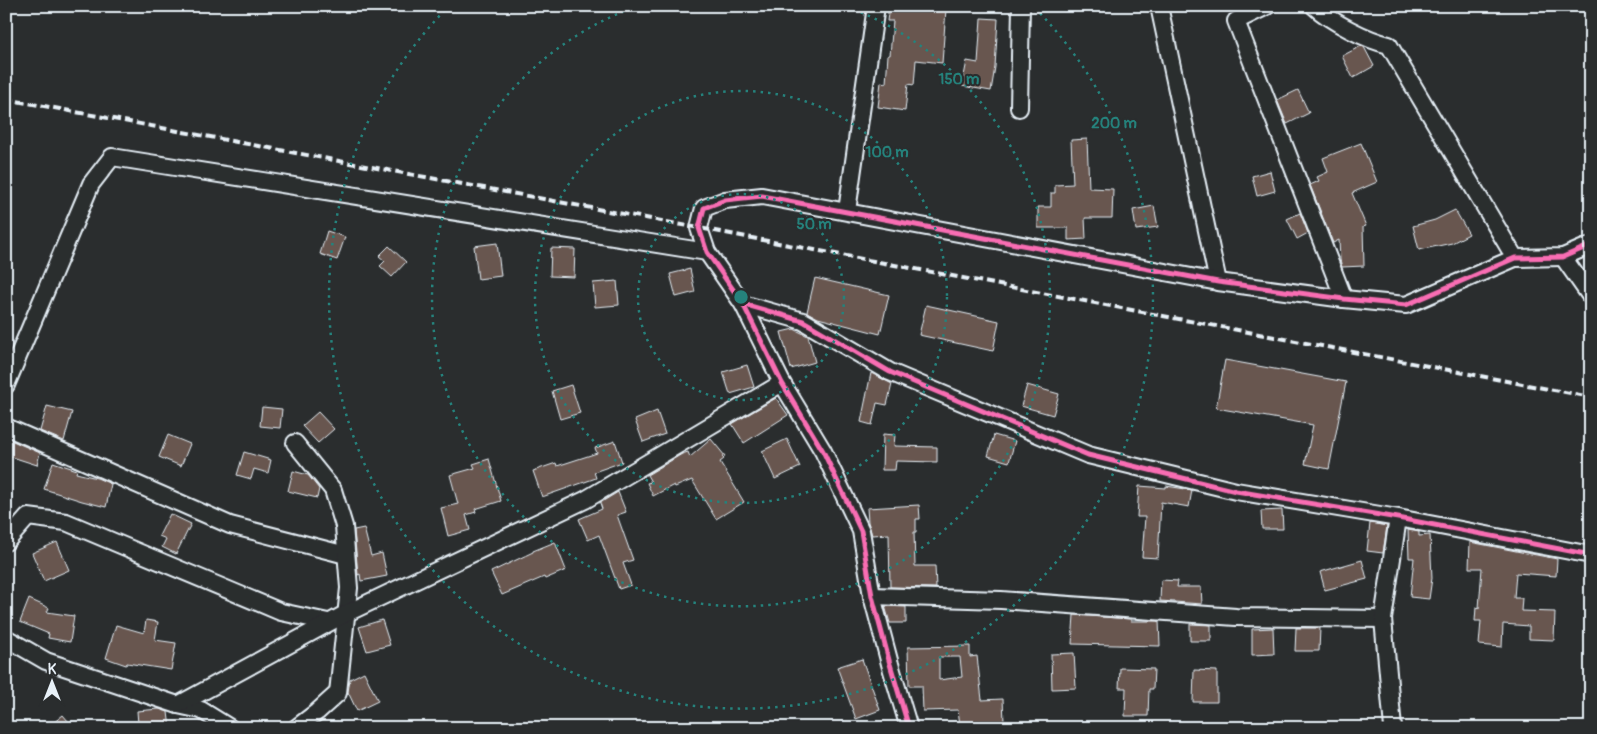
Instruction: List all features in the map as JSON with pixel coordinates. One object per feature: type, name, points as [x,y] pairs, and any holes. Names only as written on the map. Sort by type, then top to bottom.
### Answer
[{"type":"street","points":[[847,211],[876,6]]},
{"type":"street","points":[[1019,108],[1021,6]]},
{"type":"street","points":[[1159,6],[1218,282]]},
{"type":"street","points":[[1267,6],[1236,21],[1344,299]]},
{"type":"street","points":[[1314,6],[1324,16],[1378,42],[1390,45],[1515,258]]},
{"type":"street","points":[[6,385],[91,184],[112,157],[707,252]]},
{"type":"street","points":[[909,728],[872,596],[861,531],[823,451],[782,383],[743,304],[707,252],[699,228],[704,208],[725,200],[762,196],[1218,282],[1344,299],[1406,305],[1515,258],[1562,257],[1591,245]]},
{"type":"street","points":[[1562,257],[1591,297]]},
{"type":"street","points":[[743,304],[804,321],[890,372],[1088,455],[1236,492],[1398,518],[1591,555]]},
{"type":"street","points":[[178,705],[328,622],[585,500],[782,383]]},
{"type":"street","points":[[6,427],[230,525],[346,556]]},
{"type":"street","points":[[296,443],[334,490],[344,526],[349,588],[338,693],[296,728]]},
{"type":"street","points":[[6,542],[28,517],[66,522],[280,612],[328,622]]},
{"type":"street","points":[[1392,728],[1383,618],[1398,518]]},
{"type":"street","points":[[872,596],[1001,600],[1236,617],[1383,618]]},
{"type":"street","points":[[6,638],[46,661],[178,705],[201,710],[230,728]]},
{"type":"building","points":[[889,6],[946,9],[942,63],[916,60],[914,85],[908,84],[905,111],[878,107],[881,82],[886,83],[888,55],[890,55],[893,21],[887,21]]},
{"type":"building","points":[[981,18],[998,19],[995,67],[991,91],[962,86],[967,61],[978,63]]},
{"type":"building","points":[[1361,46],[1364,47],[1374,66],[1353,78],[1342,56]]},
{"type":"building","points":[[1298,90],[1309,113],[1287,124],[1277,100]]},
{"type":"building","points":[[1087,139],[1089,188],[1113,189],[1112,218],[1085,218],[1086,239],[1068,240],[1068,228],[1038,228],[1038,207],[1051,207],[1051,193],[1055,193],[1055,185],[1073,184],[1071,140]]},
{"type":"building","points":[[1361,143],[1377,182],[1352,193],[1366,226],[1363,227],[1364,266],[1342,267],[1339,240],[1333,243],[1310,185],[1319,181],[1317,177],[1328,172],[1323,158]]},
{"type":"building","points":[[1270,171],[1275,191],[1257,196],[1252,176]]},
{"type":"building","points":[[1154,206],[1158,227],[1136,230],[1133,210]]},
{"type":"building","points":[[1455,210],[1469,234],[1452,243],[1419,250],[1413,226],[1435,220]]},
{"type":"building","points":[[1300,213],[1308,233],[1297,239],[1287,219]]},
{"type":"building","points":[[327,231],[345,237],[337,260],[320,254]]},
{"type":"building","points":[[497,243],[501,276],[478,279],[474,246]]},
{"type":"building","points":[[389,246],[406,262],[392,277],[380,266],[385,261],[379,256]]},
{"type":"building","points":[[551,248],[575,249],[574,277],[550,276]]},
{"type":"building","points":[[690,269],[695,292],[676,297],[670,274]]},
{"type":"building","points":[[815,278],[889,295],[880,334],[818,318],[807,312]]},
{"type":"building","points":[[617,281],[619,305],[595,307],[593,283]]},
{"type":"building","points":[[926,305],[999,321],[993,351],[919,335]]},
{"type":"building","points":[[794,329],[808,336],[815,362],[791,369],[781,332]]},
{"type":"building","points":[[1225,360],[1346,382],[1329,469],[1305,464],[1313,425],[1216,408]]},
{"type":"building","points":[[747,365],[754,387],[730,394],[723,372]]},
{"type":"building","points":[[871,373],[892,384],[887,405],[877,403],[872,425],[861,422]]},
{"type":"building","points":[[571,385],[580,413],[560,419],[552,391]]},
{"type":"building","points":[[1027,385],[1059,394],[1053,415],[1021,406]]},
{"type":"building","points":[[776,398],[788,415],[744,443],[732,424]]},
{"type":"building","points":[[47,406],[72,412],[64,441],[40,431]]},
{"type":"building","points":[[262,407],[282,409],[280,428],[260,426]]},
{"type":"building","points":[[657,411],[665,434],[643,442],[635,420]]},
{"type":"building","points":[[318,412],[334,429],[318,443],[302,426]]},
{"type":"building","points":[[883,434],[895,435],[894,446],[937,447],[937,462],[896,461],[895,470],[882,470]]},
{"type":"building","points":[[168,435],[190,444],[181,466],[159,457]]},
{"type":"building","points":[[994,435],[1015,441],[1009,462],[988,456]]},
{"type":"building","points":[[6,438],[40,453],[37,465],[6,455]]},
{"type":"building","points":[[711,439],[725,456],[722,457],[724,459],[720,462],[744,502],[716,519],[692,480],[675,487],[674,485],[653,496],[647,483],[651,482],[647,475],[682,454],[688,452],[690,457]]},
{"type":"building","points":[[787,439],[800,467],[775,479],[762,451]]},
{"type":"building","points":[[615,441],[622,462],[594,472],[596,478],[542,497],[533,471],[556,463],[557,466],[597,453],[595,448]]},
{"type":"building","points":[[244,452],[271,460],[268,473],[254,469],[251,479],[237,475]]},
{"type":"building","points":[[489,459],[501,501],[475,509],[476,512],[466,515],[470,530],[448,536],[441,508],[458,504],[450,475],[475,468],[473,464]]},
{"type":"building","points":[[53,462],[77,470],[76,473],[97,478],[111,484],[106,507],[44,489]]},
{"type":"building","points":[[293,471],[308,475],[319,489],[317,498],[288,491]]},
{"type":"building","points":[[1139,486],[1166,488],[1166,486],[1192,490],[1189,507],[1161,502],[1158,558],[1142,557],[1145,517],[1137,517]]},
{"type":"building","points":[[618,492],[626,512],[617,515],[633,560],[623,563],[631,585],[619,589],[599,535],[588,540],[579,519],[602,509],[600,503]]},
{"type":"building","points":[[919,505],[920,519],[916,519],[916,532],[914,532],[915,566],[935,566],[936,588],[890,587],[889,534],[872,535],[868,522],[867,508]]},
{"type":"building","points":[[1282,510],[1283,529],[1262,529],[1261,511]]},
{"type":"building","points":[[170,514],[191,524],[176,554],[162,547],[166,539],[159,536]]},
{"type":"building","points":[[1370,523],[1387,526],[1383,553],[1367,551]]},
{"type":"building","points":[[364,528],[371,556],[382,553],[387,576],[361,581],[360,574],[358,575],[354,530]]},
{"type":"building","points":[[1408,530],[1419,532],[1419,536],[1430,535],[1432,578],[1429,599],[1410,597],[1414,558],[1409,558]]},
{"type":"building","points":[[57,542],[69,570],[44,581],[32,553]]},
{"type":"building","points":[[555,542],[566,570],[502,595],[491,572]]},
{"type":"building","points":[[1470,542],[1557,559],[1556,576],[1516,573],[1514,598],[1522,598],[1521,611],[1555,612],[1554,640],[1529,639],[1529,626],[1503,624],[1502,647],[1479,645],[1481,621],[1475,621],[1476,607],[1479,608],[1482,568],[1469,568]]},
{"type":"building","points":[[1362,560],[1367,579],[1325,590],[1320,572]]},
{"type":"building","points":[[1161,580],[1178,581],[1177,587],[1201,587],[1202,604],[1160,601]]},
{"type":"building","points":[[29,599],[49,608],[47,612],[74,616],[70,642],[48,638],[49,634],[20,622]]},
{"type":"building","points":[[885,606],[906,607],[906,623],[890,623]]},
{"type":"building","points":[[1074,615],[1131,619],[1131,621],[1159,621],[1160,646],[1072,644]]},
{"type":"building","points":[[146,620],[158,622],[155,640],[176,643],[171,670],[127,663],[126,665],[106,658],[116,625],[144,633]]},
{"type":"building","points":[[382,620],[390,645],[367,651],[359,627]]},
{"type":"building","points":[[1190,624],[1211,625],[1211,641],[1190,641]]},
{"type":"building","points":[[1273,628],[1274,654],[1252,655],[1252,629]]},
{"type":"building","points":[[1296,628],[1320,628],[1319,651],[1295,651]]},
{"type":"building","points":[[970,646],[970,657],[977,656],[982,700],[1003,699],[1004,722],[960,725],[958,710],[923,711],[922,686],[909,686],[908,647]],"holes":[[[939,657],[960,657],[962,677],[939,680]]]},
{"type":"building","points":[[1074,653],[1076,688],[1052,689],[1051,654]]},
{"type":"building","points":[[862,659],[880,710],[856,719],[837,667]]},
{"type":"building","points":[[1120,668],[1154,669],[1153,689],[1149,689],[1148,716],[1125,716],[1126,688],[1119,688]]},
{"type":"building","points":[[1194,670],[1217,671],[1217,702],[1193,702]]},
{"type":"building","points":[[364,672],[378,701],[357,711],[348,692],[350,679]]},
{"type":"building","points":[[159,709],[168,712],[170,728],[140,728],[137,711]]},
{"type":"building","points":[[63,715],[74,728],[47,728]]},
{"type":"railway","points":[[6,99],[1591,397]]},
{"type":"cycle path","points":[[909,728],[872,596],[861,531],[823,451],[782,383],[743,304],[707,252],[699,228],[704,208],[725,200],[762,196],[1218,282],[1344,299],[1406,305],[1515,258],[1563,257],[1591,245]]},
{"type":"cycle path","points":[[743,304],[803,321],[890,372],[1088,455],[1236,491],[1398,518],[1591,555]]}]
